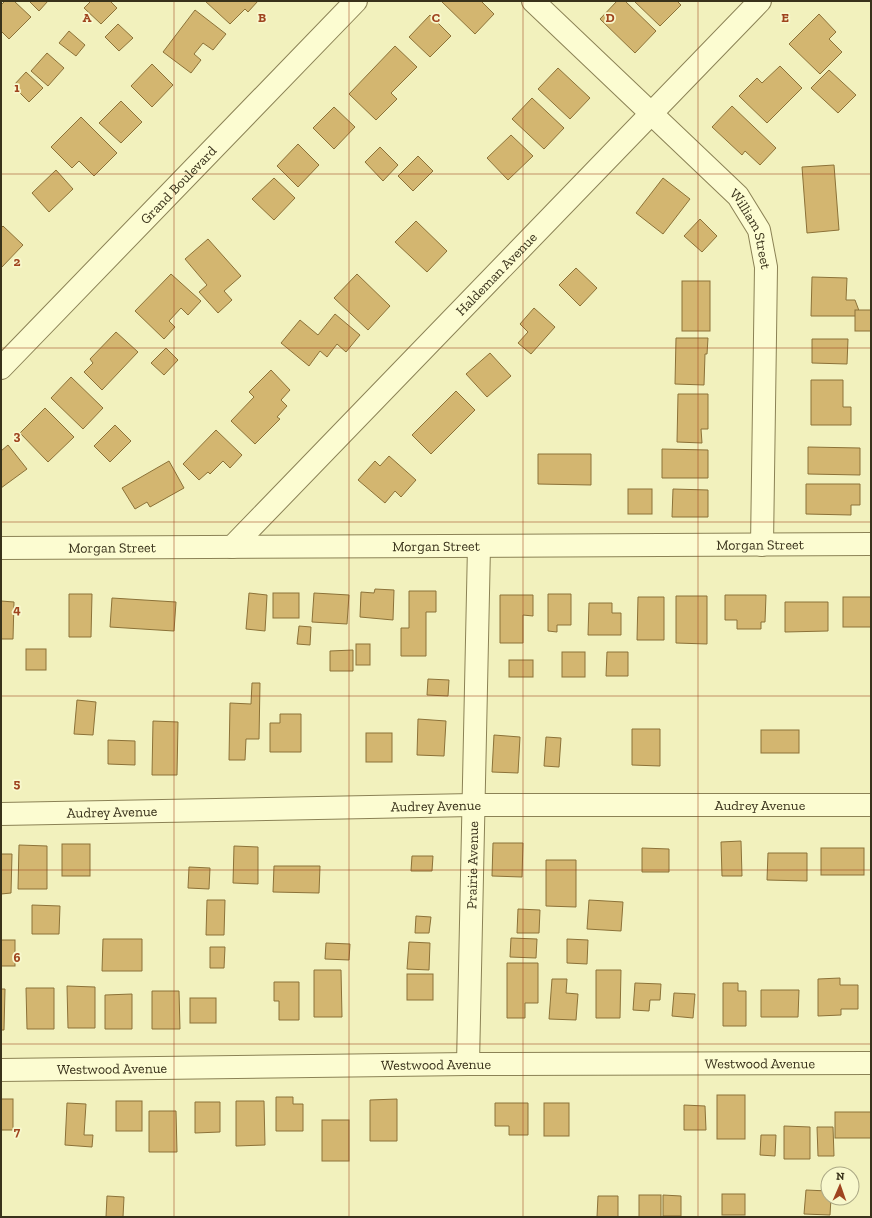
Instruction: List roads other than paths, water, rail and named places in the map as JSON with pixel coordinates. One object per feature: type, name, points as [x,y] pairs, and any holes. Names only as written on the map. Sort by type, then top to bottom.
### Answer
[{"type":"street","name":"Grand Boulevard","points":[[1,368],[356,1]]},
{"type":"street","name":"William Street","points":[[533,1],[738,196],[759,230],[766,267],[762,545]]},
{"type":"street","name":"Haldeman Avenue","points":[[232,547],[760,1]]},
{"type":"street","name":"Morgan Street","points":[[1,548],[871,544]]},
{"type":"street","name":"Prairie Avenue","points":[[468,1064],[472,804],[479,546]]},
{"type":"street","name":"Audrey Avenue","points":[[1,814],[472,804],[871,805]]},
{"type":"street","name":"Westwood Avenue","points":[[1,1070],[468,1064],[871,1063]]}]
